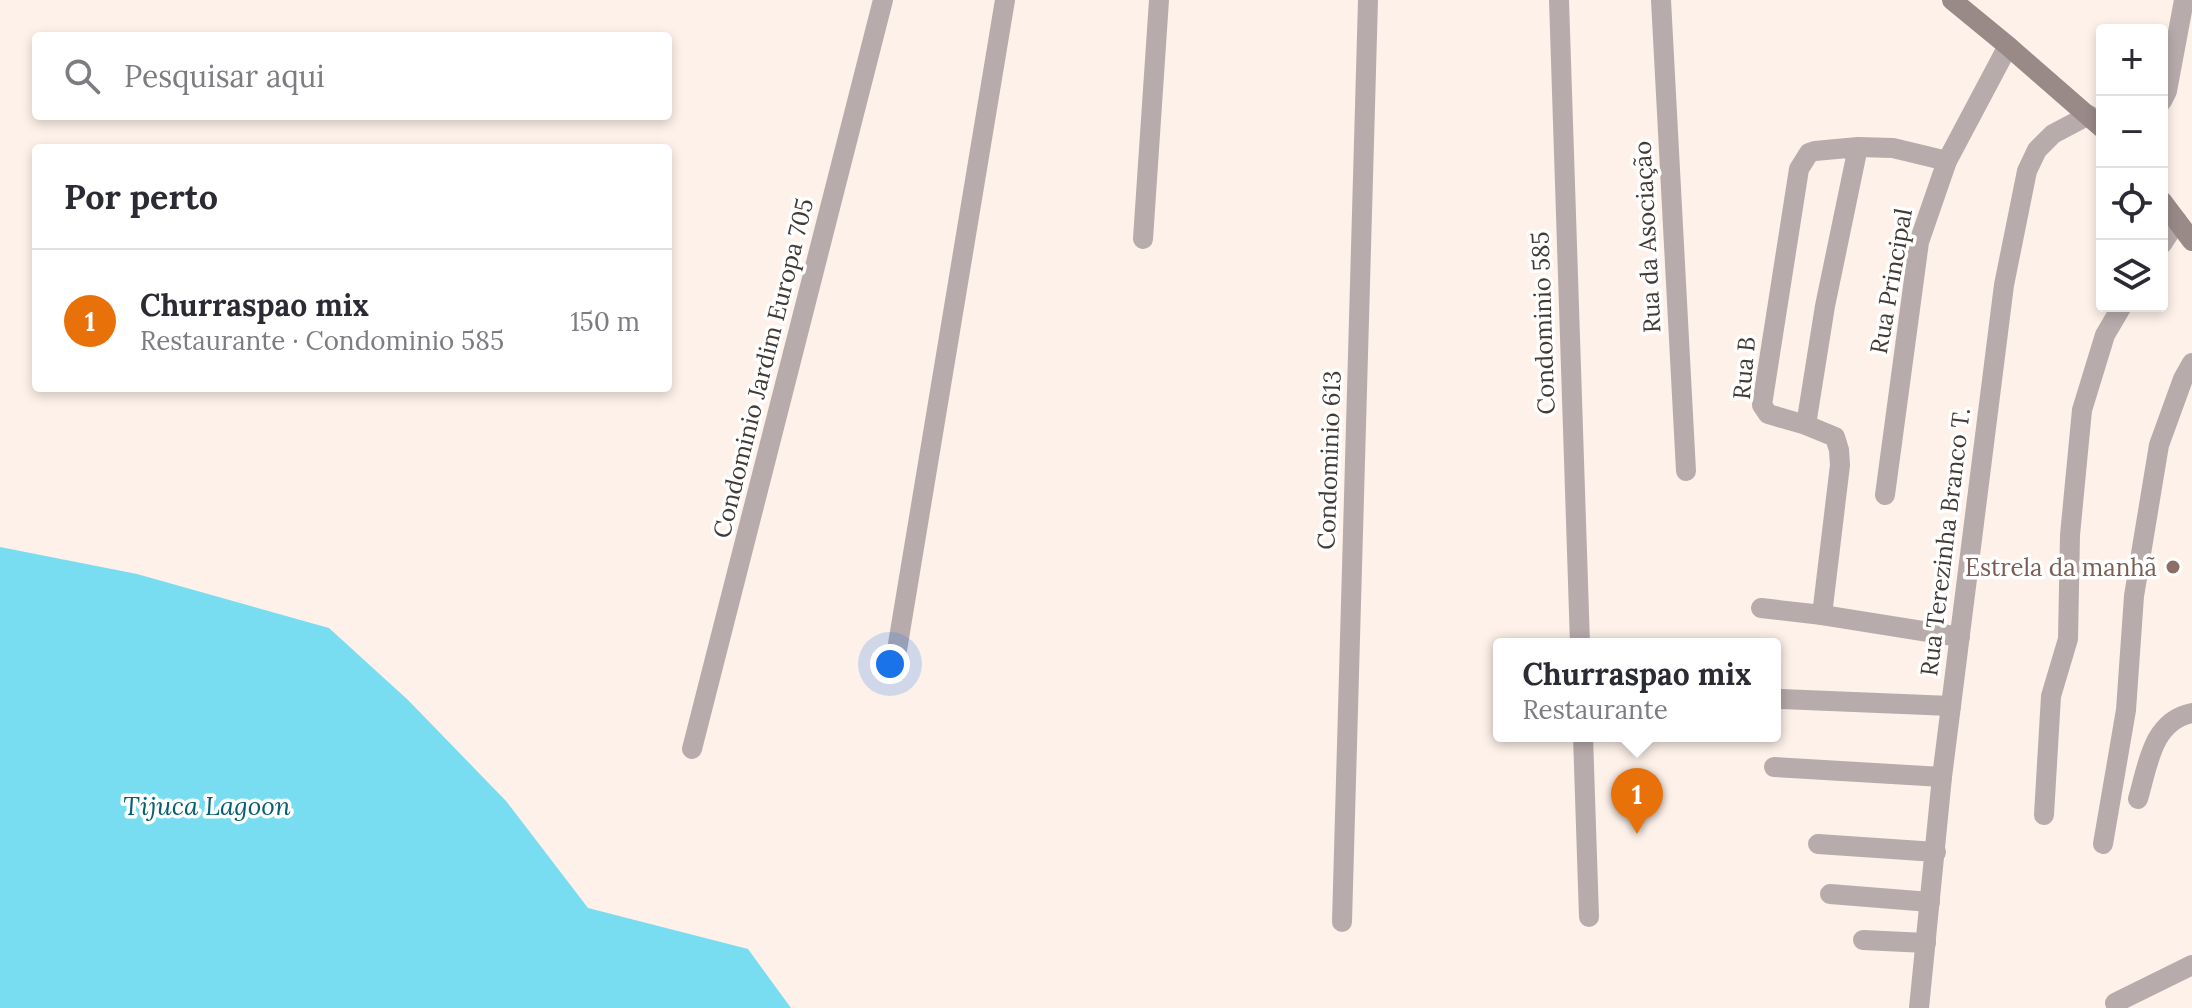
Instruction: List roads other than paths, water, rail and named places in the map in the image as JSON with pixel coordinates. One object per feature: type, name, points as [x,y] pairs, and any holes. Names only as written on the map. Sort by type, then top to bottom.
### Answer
[{"type":"main road","points":[[1952,0],[2096,122]]},
{"type":"main road","points":[[2168,209],[2192,241]]},
{"type":"street","name":"Condominio Jardim Europa 705","points":[[692,749],[883,0]]},
{"type":"street","points":[[896,656],[1005,0]]},
{"type":"street","points":[[1143,239],[1159,0]]},
{"type":"street","name":"Condominio 613","points":[[1342,922],[1368,0]]},
{"type":"street","name":"Condominio 585","points":[[1559,0],[1580,638]]},
{"type":"street","name":"Rua da Asociação","points":[[1661,0],[1686,471]]},
{"type":"street","points":[[2164,96],[2184,0]]},
{"type":"street","name":"Rua Principal","points":[[1885,495],[1919,242],[1947,161],[2008,46]]},
{"type":"street","name":"Rua Terezinha Branco T.","points":[[1919,1008],[1942,777],[2004,285],[2027,171],[2037,150],[2053,134],[2096,122]]},
{"type":"street","points":[[1822,615],[1840,465],[1839,450],[1835,437],[1806,425],[1825,306],[1858,147]]},
{"type":"street","name":"Rua B","points":[[1806,425],[1768,414],[1762,405],[1799,169],[1809,153],[1858,147],[1893,148],[1947,161]]},
{"type":"street","points":[[2165,240],[2177,221]]},
{"type":"street","points":[[2044,815],[2051,696],[2068,639],[2070,535],[2082,410],[2105,335],[2118,312]]},
{"type":"street","points":[[2103,844],[2126,710],[2134,596],[2159,445],[2192,363]]},
{"type":"street","points":[[1761,608],[1960,637]]},
{"type":"street","points":[[1781,699],[1951,706]]},
{"type":"street","points":[[2138,799],[2156,738],[2176,716],[2192,713]]},
{"type":"street","points":[[1583,742],[1589,917]]},
{"type":"street","points":[[1774,767],[1942,777]]},
{"type":"street","points":[[1818,844],[1936,852]]},
{"type":"street","points":[[1830,894],[1930,902]]},
{"type":"street","points":[[1863,940],[1926,943]]},
{"type":"street","points":[[2115,1003],[2192,965]]},
{"type":"water","name":"Tijuca Lagoon","points":[[0,547],[137,574],[329,628],[408,700],[506,801],[588,908],[748,949],[791,1008],[0,1008]]},
{"type":"place","name":"Estrela da manhã","points":[[2173,567]]},
{"type":"place","name":"Churraspao mix","points":[[1637,834]]}]
